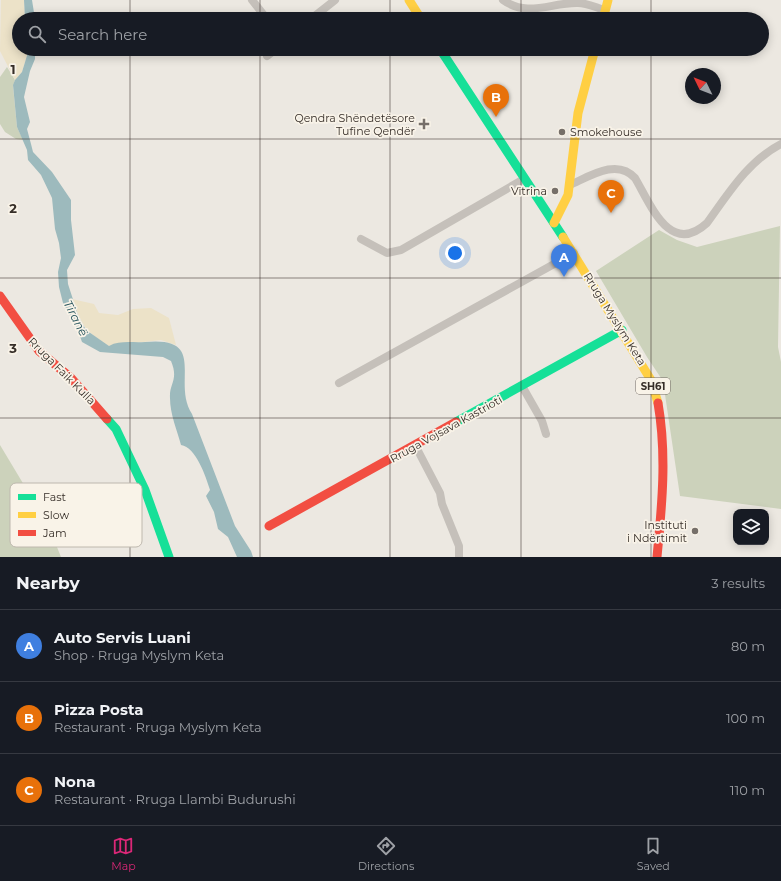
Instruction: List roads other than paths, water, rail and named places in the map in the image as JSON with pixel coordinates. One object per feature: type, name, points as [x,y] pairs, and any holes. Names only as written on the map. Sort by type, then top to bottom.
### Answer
[{"type":"street","points":[[252,0],[262,12]]},
{"type":"street","points":[[320,12],[335,0]]},
{"type":"street","points":[[408,0],[416,12]]},
{"type":"street","points":[[503,0],[522,9],[547,8],[579,3],[598,12]]},
{"type":"street","points":[[605,12],[608,0]]},
{"type":"street","name":"Rruga Myslym Keta","points":[[445,56],[574,253],[651,380],[656,394],[659,414],[663,483],[657,557]]},
{"type":"street","points":[[554,223],[568,195],[578,113],[593,56]]},
{"type":"street","points":[[570,185],[603,171],[622,169],[630,172],[666,227],[682,235],[690,235],[698,231],[707,223],[753,164],[770,150],[781,144]]},
{"type":"street","points":[[361,239],[387,253],[397,251],[524,179]]},
{"type":"street","points":[[339,383],[574,253]]},
{"type":"street","name":"Rruga Faik Kulla","points":[[0,296],[39,351],[71,378],[116,429],[142,483]]},
{"type":"street","name":"Rruga Vojsava Kastrioti","points":[[269,526],[622,330]]},
{"type":"street","points":[[522,386],[542,421],[546,434]]},
{"type":"street","points":[[415,445],[440,493],[442,504],[459,546],[459,557]]},
{"type":"street","name":"Rruga Faik Kulla","points":[[142,484],[169,557]]},
{"type":"water","points":[[24,0],[32,0],[34,12],[25,12]]},
{"type":"water","name":"Tiranë","points":[[27,56],[35,56],[24,97],[30,122],[27,129],[33,152],[52,172],[71,200],[71,220],[75,255],[67,270],[68,284],[78,315],[86,330],[109,346],[122,342],[165,342],[176,346],[182,354],[185,364],[185,388],[187,401],[235,526],[251,551],[253,557],[237,557],[228,537],[218,529],[214,512],[206,496],[210,490],[200,463],[191,451],[181,445],[170,404],[170,393],[174,377],[171,361],[163,357],[100,352],[82,342],[77,328],[63,303],[59,287],[58,272],[61,258],[55,229],[52,198],[41,175],[28,160],[27,150],[17,127],[13,85],[15,80],[22,72]]},
{"type":"place","name":"Pizza Posta","points":[[496,117]]},
{"type":"place","name":"Qendra Shëndetësore Tufine Qendër","points":[[424,124]]},
{"type":"place","name":"Smokehouse","points":[[562,132]]},
{"type":"place","name":"Vitrina","points":[[555,191]]},
{"type":"place","name":"Nona","points":[[611,213]]},
{"type":"place","name":"Auto Servis Luani","points":[[564,277]]},
{"type":"place","name":"Instituti i Ndërtimit","points":[[695,531]]}]
